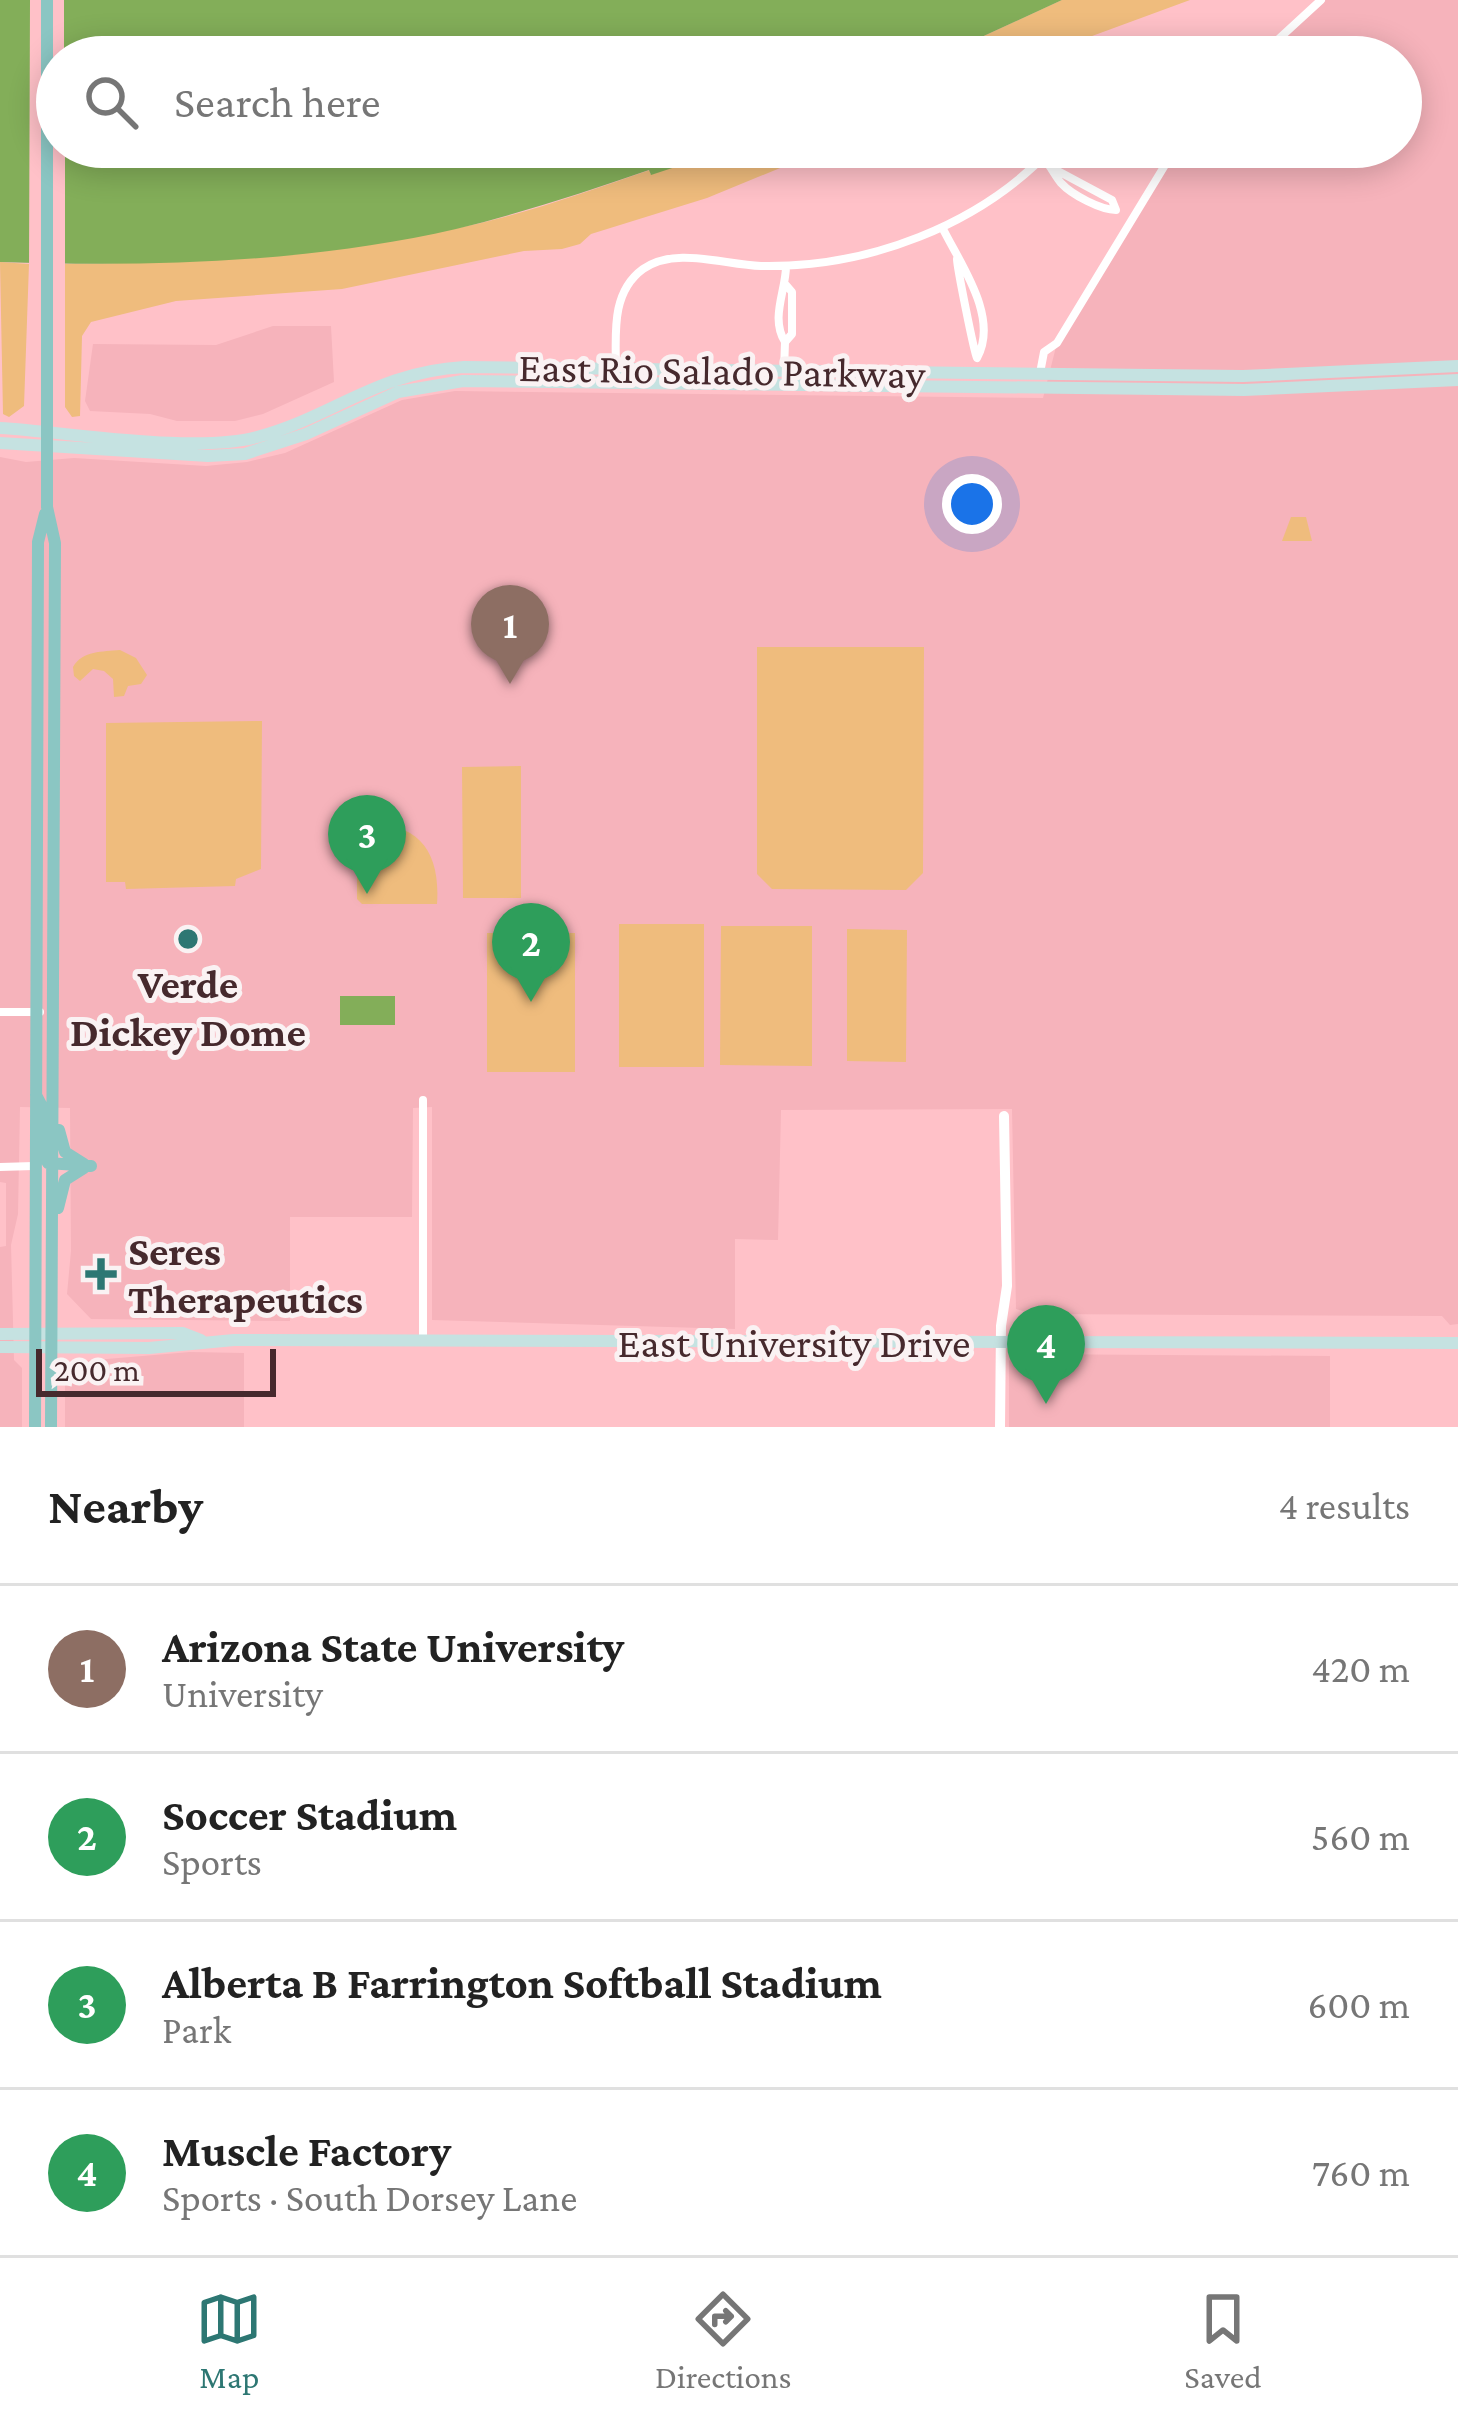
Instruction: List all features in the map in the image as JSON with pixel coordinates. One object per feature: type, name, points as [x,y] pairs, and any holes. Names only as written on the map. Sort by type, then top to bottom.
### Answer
[{"type":"main road","points":[[47,0],[47,36]]},
{"type":"main road","points":[[47,168],[47,507],[55,543],[51,1427]]},
{"type":"main road","name":"East Rio Salado Parkway","points":[[0,428],[47,438],[231,455],[277,445],[398,392],[434,383],[976,365],[1040,374],[1279,376],[1458,366]]},
{"type":"main road","name":"East Rio Salado Parkway","points":[[616,376],[975,388],[1280,390],[1458,380]]},
{"type":"main road","name":"East Rio Salado Parkway","points":[[0,443],[47,438]]},
{"type":"main road","points":[[35,1427],[38,542],[47,507]]},
{"type":"main road","points":[[36,1094],[45,1112],[45,1157],[53,1166],[91,1166]]},
{"type":"main road","points":[[54,1111],[65,1152],[91,1166]]},
{"type":"main road","points":[[53,1233],[65,1180],[91,1166]]},
{"type":"main road","name":"East University Drive","points":[[0,1334],[34,1340],[186,1346],[202,1340],[1458,1343]]},
{"type":"main road","name":"East University Drive","points":[[0,1348],[34,1340]]},
{"type":"street","points":[[1282,36],[1322,0]]},
{"type":"street","points":[[616,376],[619,303],[629,283],[647,266],[679,258],[786,266],[850,258],[942,227],[1030,168]]},
{"type":"street","points":[[1054,168],[1112,200],[1116,210],[1132,219]]},
{"type":"street","points":[[1040,374],[1044,352],[1057,343],[1163,168]]},
{"type":"street","points":[[942,227],[957,259],[976,365],[975,388]]},
{"type":"street","points":[[784,371],[785,343],[779,333],[786,266]]},
{"type":"street","points":[[0,1012],[54,1013]]},
{"type":"street","points":[[423,1100],[423,1340]]},
{"type":"street","points":[[1000,1427],[1000,1341],[1006,1286],[1004,1116]]},
{"type":"street","points":[[0,1167],[36,1166]]},
{"type":"shaded area","points":[[0,0],[1062,0],[984,36],[36,36],[36,168],[672,168],[651,175],[649,170],[456,229],[344,249],[229,260],[0,262]]},
{"type":"shaded area","points":[[1062,0],[1190,0],[1092,36],[984,36]]},
{"type":"shaded area","points":[[1321,0],[1458,0],[1458,1324],[1450,1325],[1442,1316],[1033,1314],[1016,1309],[1012,1109],[781,1110],[778,1240],[735,1239],[735,1329],[432,1320],[432,1107],[413,1108],[412,1217],[290,1217],[290,1321],[91,1319],[67,1294],[70,1108],[20,1107],[18,1214],[11,1245],[14,1360],[22,1368],[22,1427],[0,1427],[0,1247],[6,1246],[6,1183],[0,1182],[0,457],[26,462],[74,458],[206,466],[247,462],[285,453],[402,400],[455,391],[1043,398],[1057,343],[1163,168],[1422,168],[1422,36],[1282,36]]},
{"type":"shaded area","points":[[669,168],[780,168],[707,198],[591,234],[580,244],[562,249],[524,251],[342,289],[176,301],[91,322],[82,336],[80,416],[72,417],[65,407],[65,264],[257,256],[400,239],[499,218],[650,170],[650,174]]},
{"type":"shaded area","points":[[0,262],[29,264],[24,406],[9,417],[3,414]]},
{"type":"shaded area","points":[[273,326],[331,326],[334,382],[263,414],[235,421],[177,421],[150,414],[90,411],[85,401],[93,344],[216,345]]},
{"type":"shaded area","points":[[1291,517],[1306,517],[1312,541],[1282,541]]},
{"type":"shaded area","points":[[757,647],[924,647],[923,873],[906,890],[772,889],[757,874]]},
{"type":"shaded area","points":[[120,650],[136,658],[147,675],[141,684],[128,686],[124,696],[114,697],[113,679],[104,671],[93,669],[80,681],[74,676],[73,667],[82,657]]},
{"type":"shaded area","points":[[262,721],[261,869],[236,879],[235,886],[126,889],[125,882],[106,882],[106,723]]},
{"type":"shaded area","points":[[521,766],[521,898],[463,898],[462,767]]},
{"type":"shaded area","points":[[357,824],[395,827],[420,841],[434,867],[437,904],[362,904],[357,899]]},
{"type":"shaded area","points":[[619,924],[704,924],[704,1067],[619,1067]]},
{"type":"shaded area","points":[[721,926],[812,926],[812,1066],[720,1065]]},
{"type":"shaded area","points":[[847,929],[907,930],[906,1062],[847,1061]]},
{"type":"shaded area","points":[[487,933],[575,933],[575,1072],[487,1072]]},
{"type":"shaded area","points":[[340,996],[395,996],[395,1025],[340,1025]]},
{"type":"shaded area","points":[[190,1352],[244,1353],[244,1427],[65,1427],[65,1367],[71,1362]]},
{"type":"shaded area","points":[[1016,1354],[1330,1356],[1330,1427],[1009,1427],[1009,1361]]},
{"type":"pier","points":[[30,0],[64,0],[64,36],[36,36],[36,168],[65,168],[65,270],[29,270]]},
{"type":"place","name":"Arizona State University","points":[[510,684]]},
{"type":"place","name":"Alberta B Farrington Softball Stadium","points":[[367,894]]},
{"type":"place","name":"Verde Dickey Dome","points":[[188,939]]},
{"type":"place","name":"Soccer Stadium","points":[[531,1002]]},
{"type":"place","name":"Seres Therapeutics","points":[[101,1274]]},
{"type":"place","name":"Muscle Factory","points":[[1046,1404]]}]
